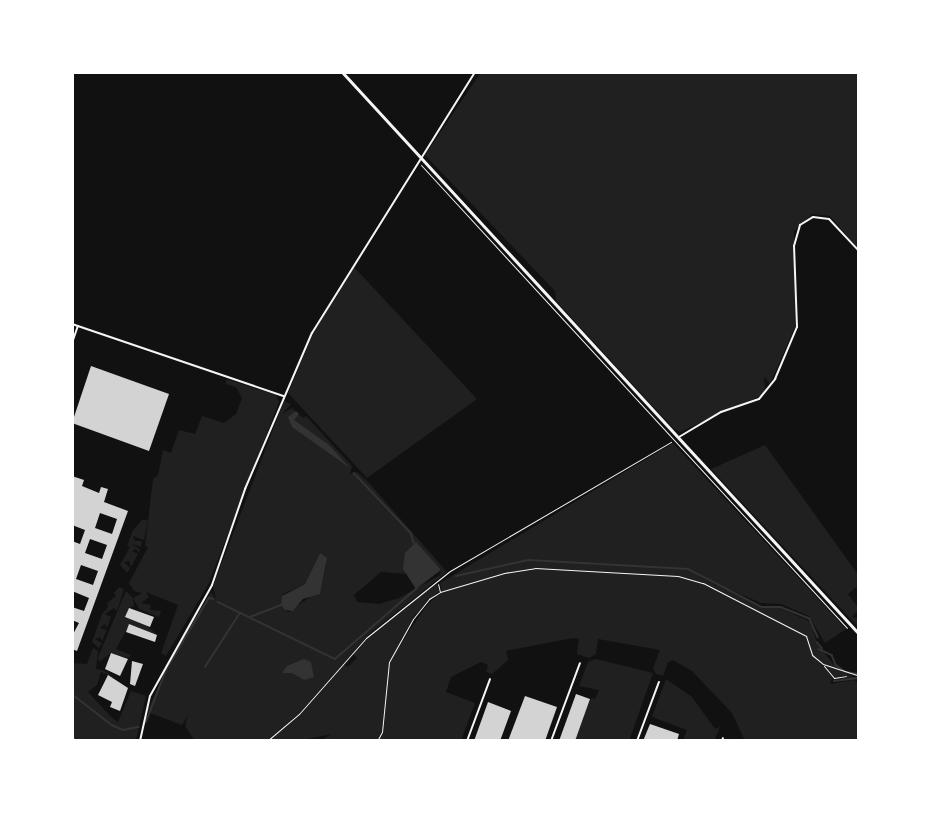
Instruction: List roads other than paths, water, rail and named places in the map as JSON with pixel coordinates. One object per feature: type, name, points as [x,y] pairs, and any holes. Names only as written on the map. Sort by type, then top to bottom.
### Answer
[{"type":"street","points":[[342,72],[859,634]]},
{"type":"street","points":[[140,741],[150,696],[212,585],[245,489],[312,333],[419,158],[475,72]]},
{"type":"street","points":[[679,437],[721,412],[759,399],[775,379],[797,327],[794,246],[800,225],[813,217],[829,219],[859,251]]},
{"type":"street","points":[[72,324],[284,396]]},
{"type":"street","points":[[72,343],[78,326]]},
{"type":"street","points":[[551,741],[580,663]]},
{"type":"street","points":[[467,741],[490,679]]},
{"type":"street","points":[[637,741],[659,682]]},
{"type":"lane","points":[[72,738],[80,741]]},
{"type":"waterway","points":[[354,473],[411,533],[414,543]]},
{"type":"waterway","points":[[456,576],[529,560],[688,569],[762,607],[781,607],[810,619],[818,637]]},
{"type":"waterway","points":[[218,602],[335,659],[417,588]]},
{"type":"waterway","points":[[146,722],[166,670],[209,598],[213,599]]},
{"type":"waterway","points":[[250,617],[281,605]]},
{"type":"waterway","points":[[205,667],[240,613]]},
{"type":"waterway","points":[[817,642],[822,648]]},
{"type":"waterway","points":[[819,649],[832,655],[836,665],[846,672],[859,674]]},
{"type":"waterway","points":[[834,681],[859,678]]},
{"type":"waterway","points":[[72,694],[112,725],[123,730],[139,727]]}]
